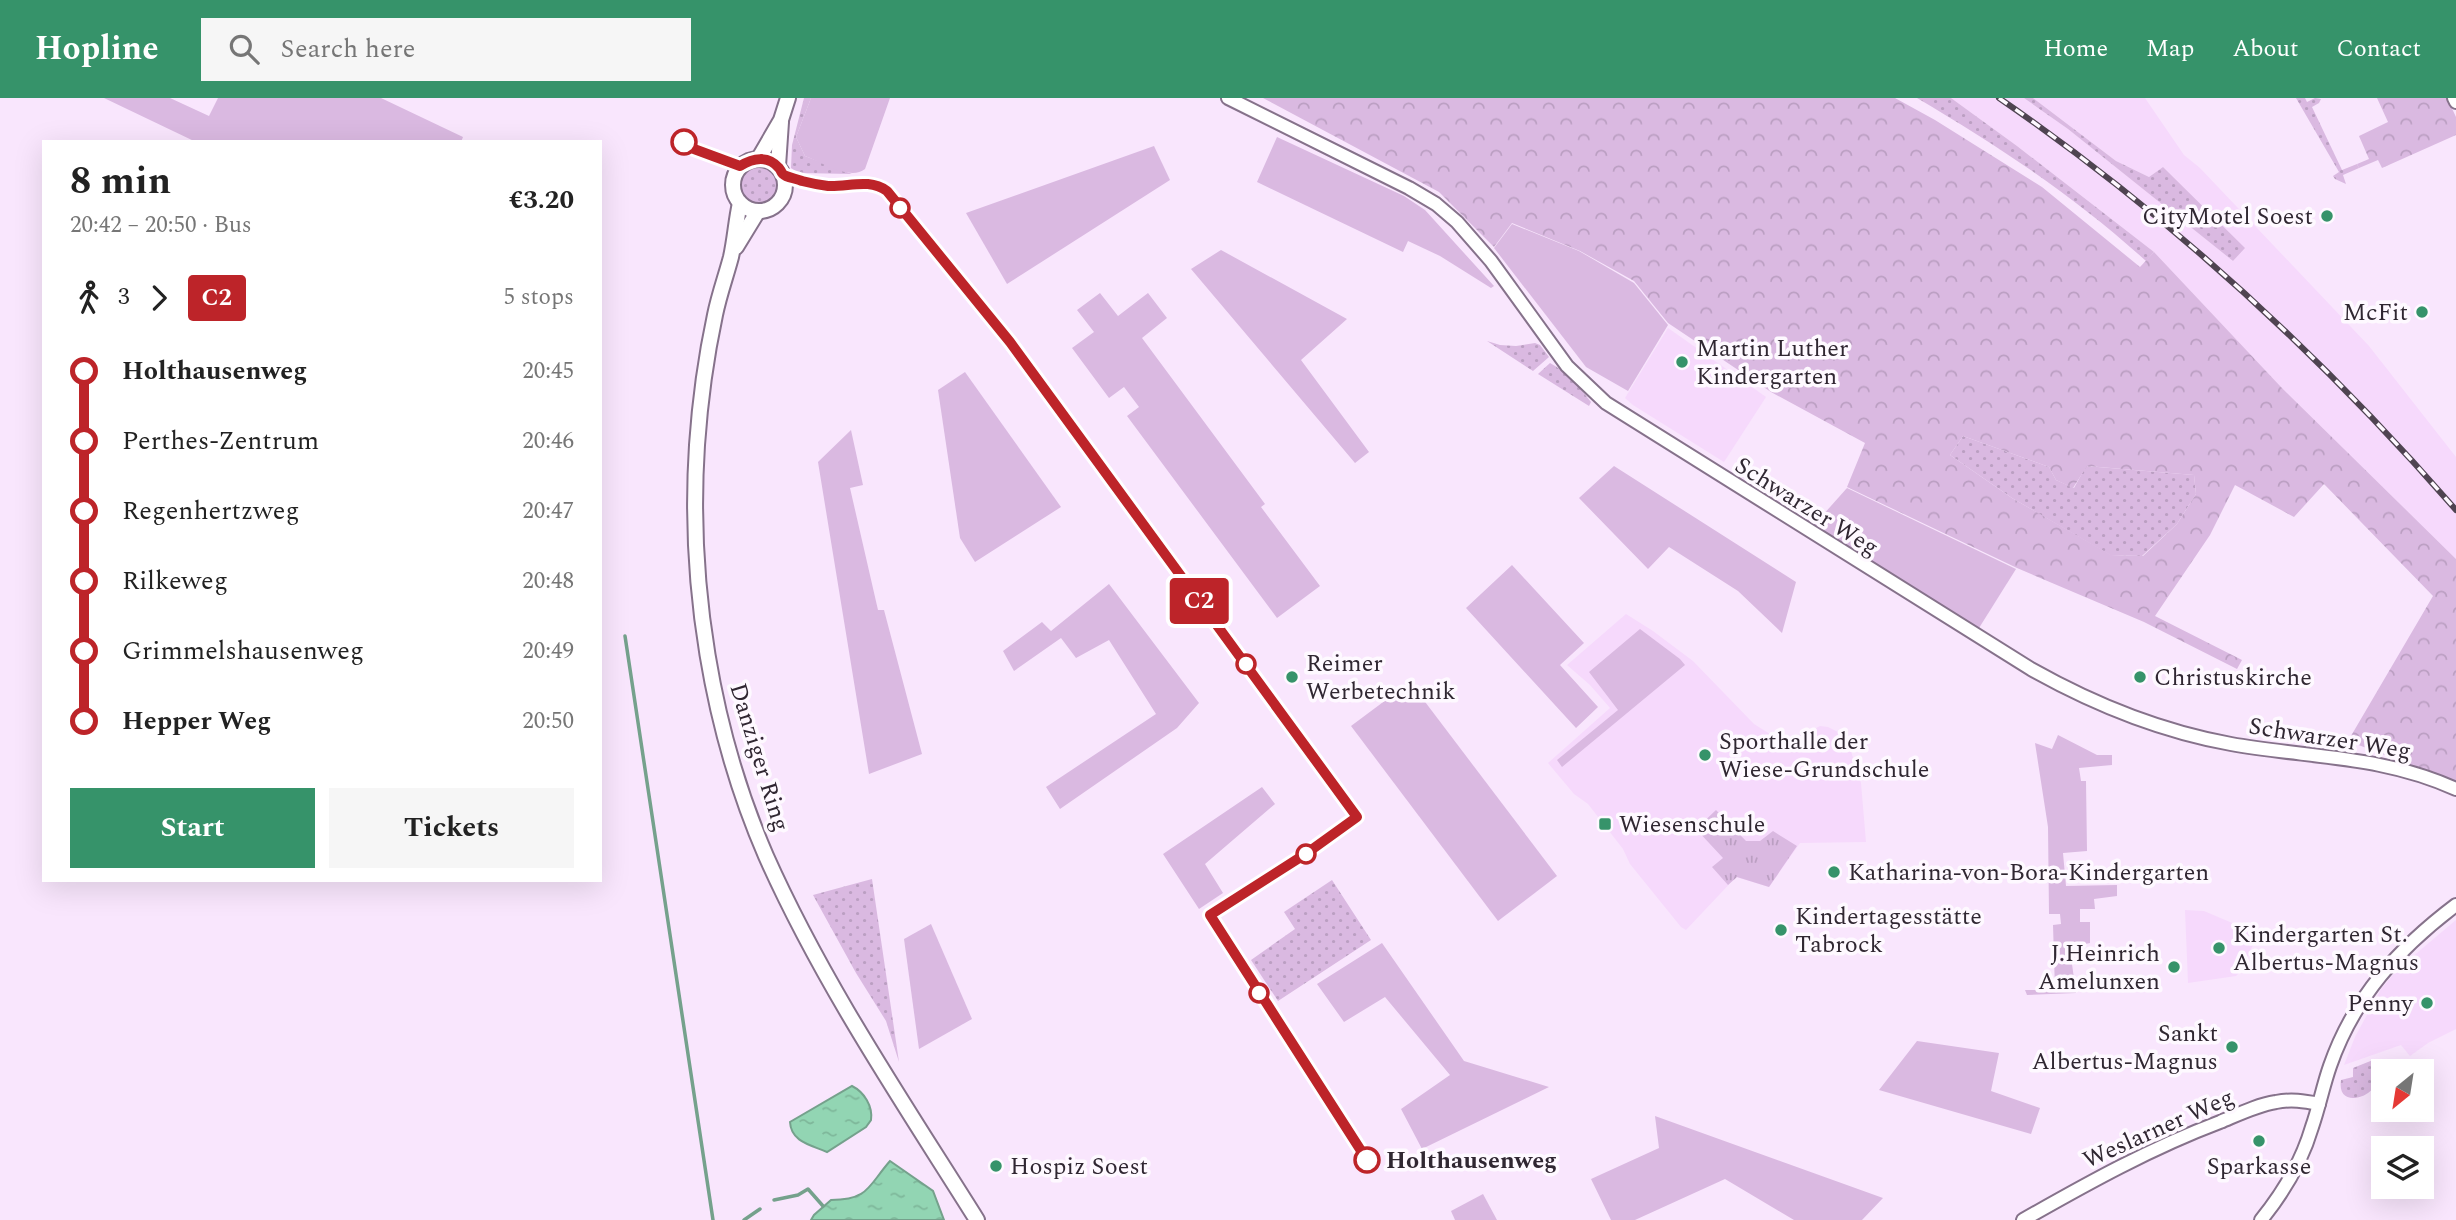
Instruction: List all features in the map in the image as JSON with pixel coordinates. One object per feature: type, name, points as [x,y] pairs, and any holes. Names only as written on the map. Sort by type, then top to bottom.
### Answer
[{"type":"main road","points":[[759,158],[781,120],[788,98]]},
{"type":"main road","points":[[778,166],[781,120]]},
{"type":"main road","points":[[759,158],[778,166],[785,185],[783,195],[777,203],[758,211],[740,203],[733,185],[734,175],[740,166],[759,158]]},
{"type":"main road","name":"Danziger Ring","points":[[740,203],[732,254],[715,314],[705,371],[697,445],[695,527],[701,603],[709,656],[732,761],[766,855],[814,955],[977,1220]]},
{"type":"main road","name":"Danziger Ring","points":[[732,254],[758,211]]},
{"type":"street","name":"Schwarzer Weg","points":[[1228,98],[1436,204],[1457,222],[1491,261],[1567,366],[1606,403],[2078,696],[2172,730],[2232,744],[2328,755],[2403,768],[2456,789]]},
{"type":"street","points":[[2261,1220],[2295,1168],[2312,1129],[2330,1066],[2350,1017],[2388,964],[2428,926],[2456,905]]},
{"type":"street","name":"Weslarner Weg","points":[[2023,1220],[2151,1150],[2255,1108],[2296,1100],[2319,1104]]},
{"type":"shaded area","points":[[1951,98],[2024,98],[2068,129],[2233,261],[2244,248],[2163,167],[2149,177],[2116,161],[2033,98],[2145,98],[2184,155],[2200,168],[2369,346],[2456,457],[2456,559],[2281,387],[2154,252]]},
{"type":"shaded area","name":"Martin Luther Kindergarten","points":[[1668,328],[1766,397],[1724,462],[1625,398]]},
{"type":"shaded area","points":[[1626,614],[1693,661],[1754,724],[1770,734],[1788,738],[1805,734],[1820,726],[1842,734],[1850,748],[1861,783],[1866,842],[1800,843],[1769,887],[1736,877],[1686,930],[1681,927],[1630,864],[1623,849],[1588,804],[1574,794],[1548,763],[1610,708],[1590,685],[1567,665]]},
{"type":"shaded area","name":"Kindergarten St. Albertus-Magnus","points":[[2185,910],[2204,911],[2258,934],[2241,971],[2236,976],[2188,983]]},
{"type":"shaded area","points":[[2456,920],[2456,1029],[2410,1056],[2401,1045],[2344,1065],[2355,1037],[2381,989],[2398,969]]},
{"type":"green space","points":[[104,98],[170,98],[209,116],[218,98],[381,98],[463,137],[462,140],[192,140]]},
{"type":"green space","points":[[804,98],[811,98],[796,137],[805,156],[852,174],[799,173],[791,168],[792,145]]},
{"type":"green space","points":[[811,98],[890,98],[865,169],[852,173],[844,172],[805,156],[796,137]]},
{"type":"green space","points":[[1263,98],[1895,98],[1935,120],[2042,187],[2140,267],[2154,252],[2281,387],[2456,559],[2456,782],[2348,741],[2433,596],[2324,484],[2294,517],[2235,485],[2210,535],[2155,616],[2242,660],[2237,669],[2144,622],[2017,568],[1847,487],[1865,443],[1771,392],[1668,323],[1634,281],[1580,251],[1512,223],[1494,247],[1439,192]],"holes":[[[1963,436],[2049,467],[2056,480],[2073,488],[2087,466],[2194,475],[2196,494],[2177,524],[2143,556],[2111,555],[2012,498],[1950,455]]]},
{"type":"green space","points":[[1917,98],[1951,98],[2154,252],[2146,261],[2092,215],[2036,174]]},
{"type":"green space","points":[[2024,98],[2033,98],[2116,161],[2149,177],[2163,167],[2245,248],[2233,261],[2068,129]]},
{"type":"green space","points":[[2296,98],[2305,98],[2307,102],[2315,98],[2321,99],[2312,107],[2342,170],[2357,164],[2359,168],[2343,175],[2346,184],[2333,176],[2339,172]]},
{"type":"green space","points":[[2377,98],[2447,98],[2456,117],[2456,135],[2382,168],[2378,160],[2359,168],[2357,164],[2369,159],[2359,136],[2388,122]]},
{"type":"green space","points":[[1277,137],[1404,196],[1425,210],[1494,286],[1491,288],[1440,256],[1408,241],[1403,252],[1257,182]]},
{"type":"green space","points":[[1154,146],[1170,180],[1007,284],[966,213]]},
{"type":"green space","points":[[759,166],[772,172],[778,185],[772,198],[759,204],[746,198],[740,185],[746,172]]},
{"type":"green space","points":[[1512,224],[1579,251],[1634,283],[1668,325],[1628,391],[1586,367],[1494,248]]},
{"type":"green space","points":[[1221,250],[1347,319],[1301,360],[1369,452],[1355,463],[1191,269]]},
{"type":"green space","points":[[1100,293],[1118,316],[1148,293],[1167,318],[1142,338],[1265,504],[1261,507],[1320,586],[1277,618],[1127,416],[1139,407],[1124,387],[1109,398],[1072,348],[1094,332],[1077,310]]},
{"type":"green space","points":[[1487,341],[1516,346],[1535,343],[1540,345],[1549,357],[1533,371]]},
{"type":"green space","points":[[1550,363],[1578,386],[1591,402],[1589,406],[1538,374]]},
{"type":"green space","points":[[965,372],[1061,507],[975,562],[960,538],[938,390]]},
{"type":"green space","points":[[851,430],[863,485],[850,488],[878,610],[884,610],[922,754],[869,774],[818,462]]},
{"type":"green space","points":[[1963,436],[2049,467],[2056,480],[2074,488],[2086,466],[2194,475],[2196,494],[2177,524],[2142,556],[2110,555],[2012,498],[1950,455]]},
{"type":"green space","points":[[1614,466],[1796,582],[1782,633],[1738,591],[1669,547],[1648,569],[1579,498]]},
{"type":"green space","points":[[1847,488],[2016,569],[1979,628],[1814,525]]},
{"type":"green space","points":[[1512,565],[1584,643],[1560,665],[1598,707],[1576,728],[1466,608]]},
{"type":"green space","points":[[1109,584],[1199,703],[1177,728],[1060,809],[1046,787],[1156,714],[1109,640],[1076,658],[1061,638],[1014,671],[1003,651],[1042,622],[1051,631]]},
{"type":"green space","points":[[1640,629],[1685,665],[1562,767],[1557,760],[1618,710],[1589,672]]},
{"type":"green space","points":[[1410,682],[1557,876],[1498,921],[1351,726]]},
{"type":"green space","points":[[2058,735],[2097,755],[2112,755],[2112,765],[2079,768],[2081,781],[2086,781],[2087,851],[2063,853],[2066,886],[2117,885],[2117,896],[2094,899],[2095,909],[2080,909],[2080,922],[2090,922],[2090,943],[2067,948],[2067,963],[2072,964],[2076,993],[2027,995],[2025,990],[2055,990],[2053,925],[2061,924],[2060,914],[2049,914],[2048,827],[2035,743],[2052,749]]},
{"type":"green space","points":[[1262,787],[1275,804],[1205,864],[1223,893],[1199,909],[1163,854]]},
{"type":"green space","points":[[1716,810],[1746,841],[1760,841],[1773,831],[1797,846],[1769,887],[1737,877],[1728,885],[1712,867],[1723,858],[1696,829]]},
{"type":"green space","points":[[872,879],[899,1062],[886,1021],[813,895]]},
{"type":"green space","points":[[1332,880],[1371,940],[1278,1001],[1251,960],[1295,929],[1284,912]]},
{"type":"green space","points":[[931,924],[972,1019],[919,1049],[904,939]]},
{"type":"green space","points":[[1382,943],[1464,1061],[1549,1087],[1422,1149],[1401,1109],[1450,1075],[1385,997],[1344,1022],[1317,984]]},
{"type":"green space","points":[[1917,1041],[1999,1053],[1991,1091],[2040,1108],[2031,1134],[1879,1090]]},
{"type":"green space","points":[[2371,1061],[2371,1091],[2358,1098],[2351,1098],[2341,1090],[2341,1080],[2353,1077],[2353,1068]]},
{"type":"green space","points":[[1655,1116],[1883,1198],[1862,1220],[1794,1220],[1725,1179],[1635,1220],[1611,1220],[1591,1179],[1659,1148]]},
{"type":"green space","points":[[1483,1194],[1497,1220],[1455,1220],[1451,1211]]},
{"type":"water","points":[[852,1086],[864,1096],[869,1105],[871,1120],[866,1127],[827,1152],[803,1142],[794,1134],[790,1122]]},
{"type":"water","points":[[890,1161],[933,1191],[944,1220],[811,1220],[831,1200],[861,1194]]},
{"type":"waterway","points":[[625,636],[713,1220]]},
{"type":"waterway","points":[[774,1200],[798,1195],[808,1189],[823,1206]]},
{"type":"waterway","points":[[744,1220],[760,1209]]},
{"type":"railway","points":[[1999,98],[2123,190],[2241,290],[2352,397],[2456,510]]},
{"type":"bus line","name":"C2","points":[[684,142],[694,149],[740,166],[759,158],[778,166],[783,175],[803,181],[828,186],[871,184],[887,191],[1010,342],[1357,817],[1307,853],[1210,915],[1367,1160]]},
{"type":"place","name":"CityMotel Soest","points":[[2327,216]]},
{"type":"place","name":"McFit","points":[[2422,312]]},
{"type":"place","name":"Martin Luther Kindergarten","points":[[1682,362]]},
{"type":"place","name":"Reimer Werbetechnik","points":[[1292,677]]},
{"type":"place","name":"Christuskirche","points":[[2140,677]]},
{"type":"place","name":"Sporthalle der Wiese-Grundschule","points":[[1705,755]]},
{"type":"place","name":"Wiesenschule","points":[[1605,824]]},
{"type":"place","name":"Katharina-von-Bora-Kindergarten","points":[[1834,872]]},
{"type":"place","name":"Kindertagesstätte Tabrock","points":[[1781,930]]},
{"type":"place","name":"Kindergarten St. Albertus-Magnus","points":[[2219,948]]},
{"type":"place","name":"J.Heinrich Amelunxen","points":[[2174,967]]},
{"type":"place","name":"Penny","points":[[2427,1003]]},
{"type":"place","name":"Sankt Albertus-Magnus","points":[[2232,1047]]},
{"type":"place","name":"Sparkasse","points":[[2259,1141]]},
{"type":"place","name":"Holthausenweg","points":[[1367,1160]]},
{"type":"place","name":"Hospiz Soest","points":[[996,1166]]}]
